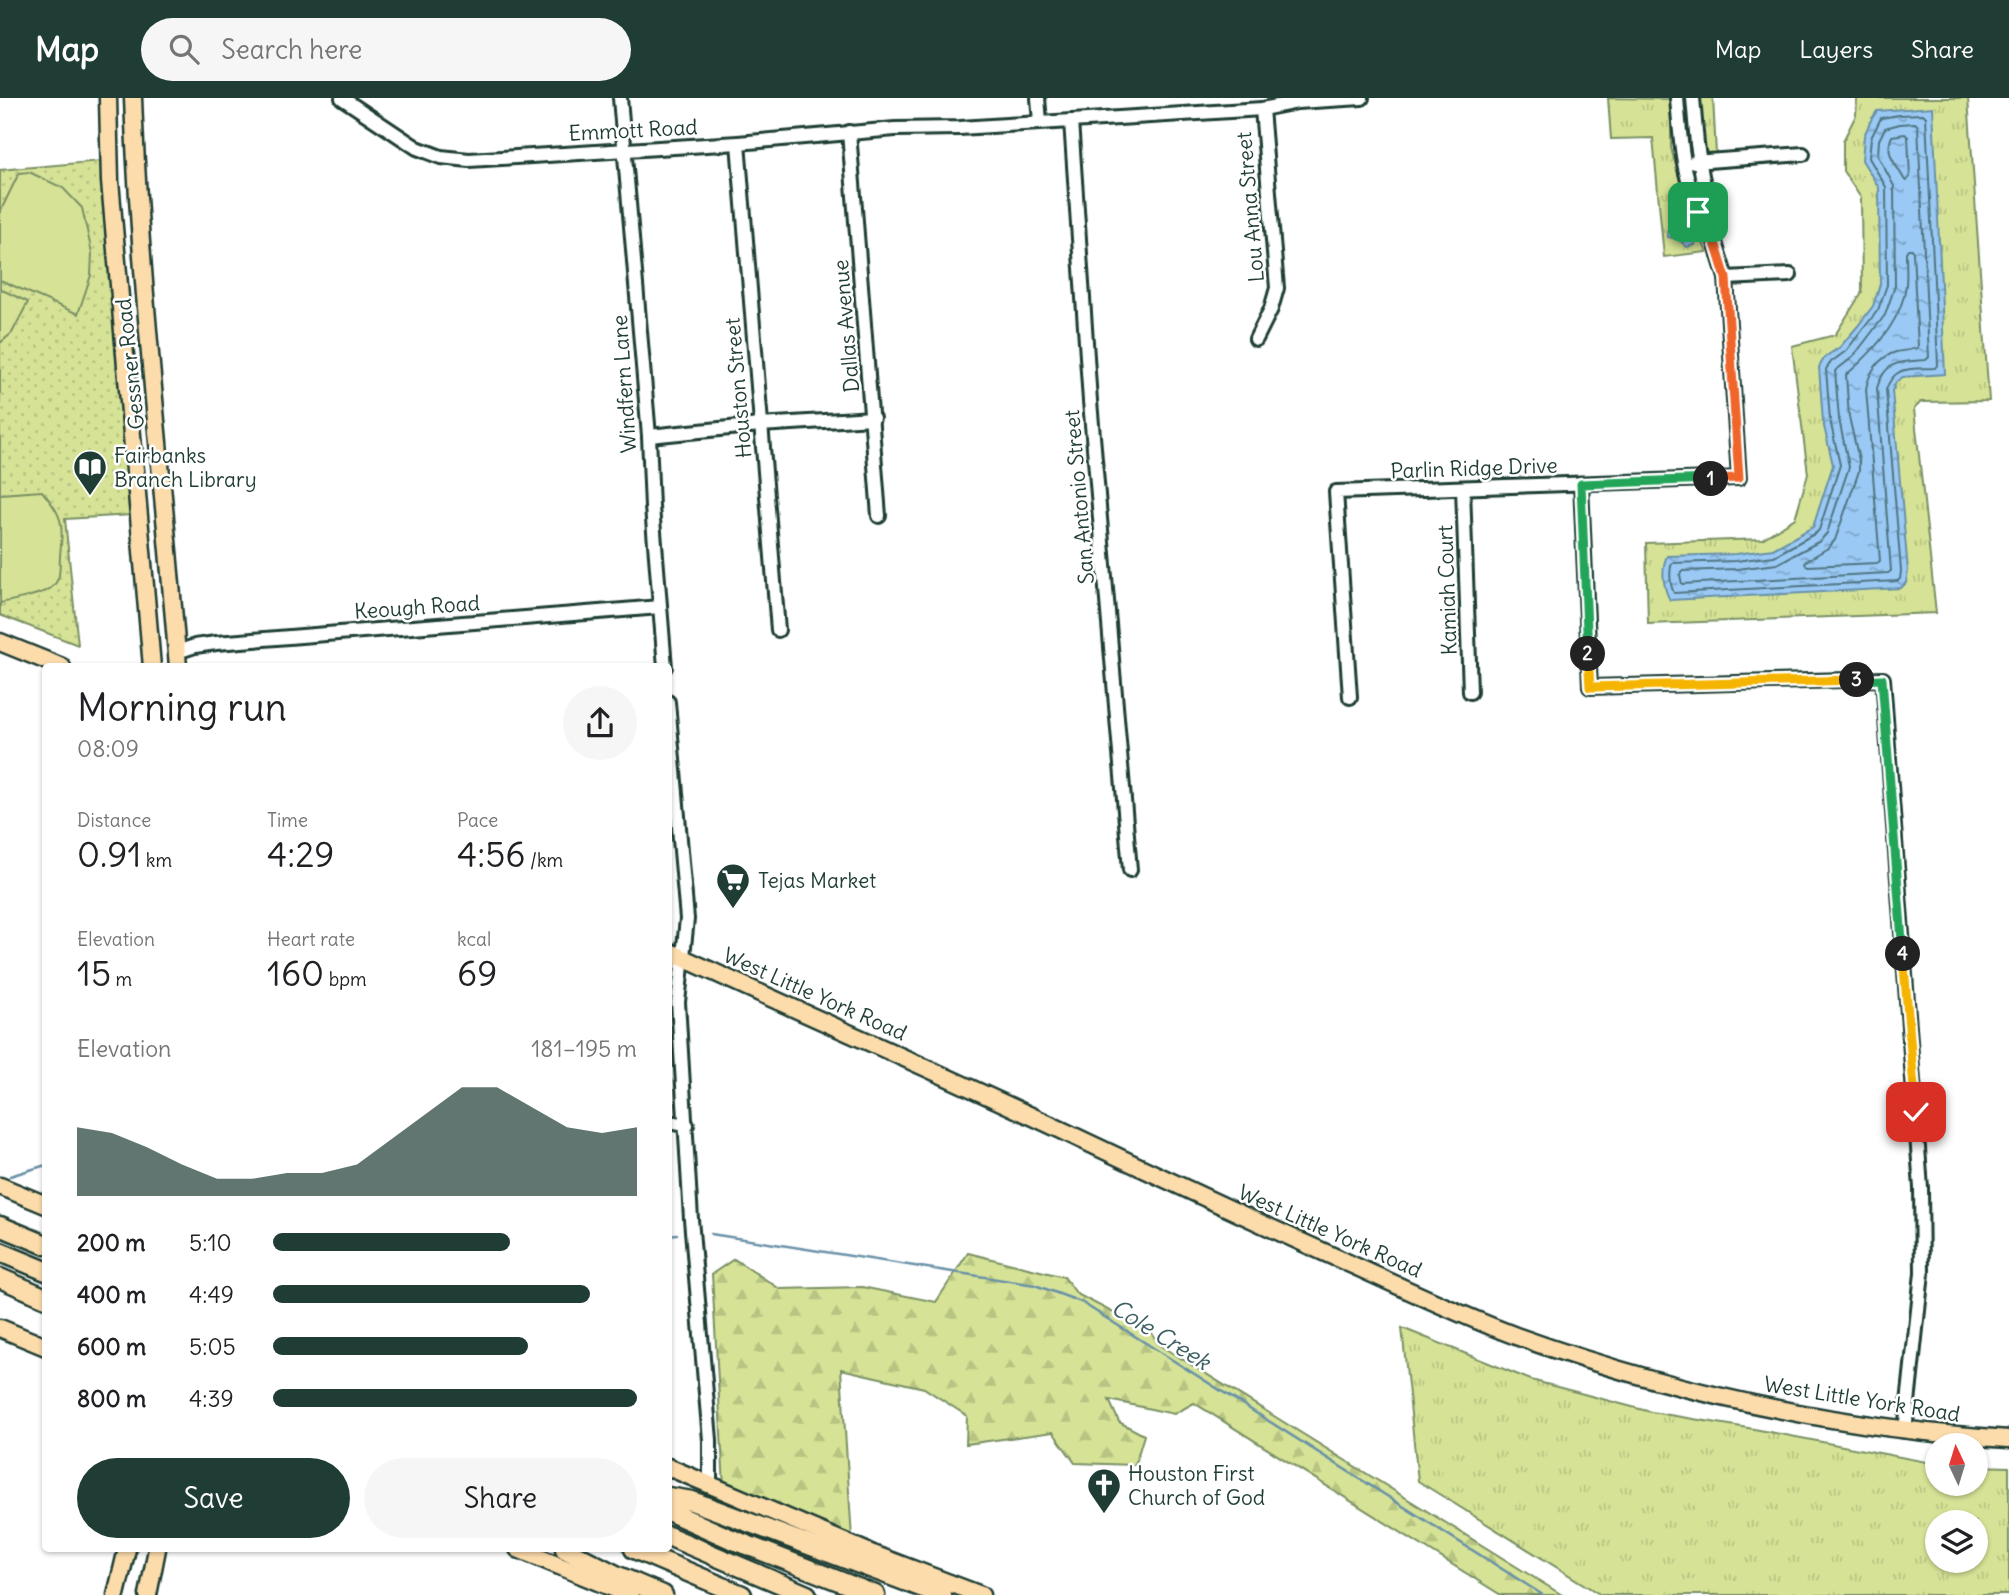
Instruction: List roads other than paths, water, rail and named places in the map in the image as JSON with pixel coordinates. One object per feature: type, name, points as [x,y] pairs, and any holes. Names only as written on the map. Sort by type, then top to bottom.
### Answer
[{"type":"highway","points":[[0,1226],[42,1243]]},
{"type":"highway","points":[[0,1252],[42,1269]]},
{"type":"highway","points":[[0,1278],[42,1296]]},
{"type":"highway","points":[[672,1498],[692,1501],[942,1595]]},
{"type":"highway","points":[[672,1513],[875,1595]]},
{"type":"highway","points":[[672,1538],[807,1595]]},
{"type":"highway","points":[[571,1552],[663,1595]]},
{"type":"highway","points":[[641,1552],[743,1595]]},
{"type":"main road","name":"Gessner Road","points":[[108,98],[110,181],[149,662]]},
{"type":"main road","name":"Gessner Road","points":[[132,98],[144,294],[178,659]]},
{"type":"main road","points":[[110,181],[136,179]]},
{"type":"main road","points":[[120,296],[144,294]]},
{"type":"main road","points":[[137,494],[163,492]]},
{"type":"main road","points":[[0,642],[52,663]]},
{"type":"main road","name":"West Little York Road","points":[[675,954],[958,1081],[1270,1228],[1513,1334],[1668,1384],[1770,1408],[1905,1431],[2009,1438]]},
{"type":"main road","points":[[0,1185],[42,1203]]},
{"type":"main road","points":[[0,1328],[42,1345]]},
{"type":"main road","points":[[672,1469],[873,1554],[981,1595]]},
{"type":"main road","points":[[116,1595],[126,1552]]},
{"type":"main road","points":[[148,1595],[157,1552]]},
{"type":"main road","points":[[525,1552],[630,1595]]},
{"type":"street","name":"Emmott Road","points":[[342,98],[417,148],[441,157],[469,160],[738,143],[849,132],[960,128],[1262,108],[1297,102],[1362,98]]},
{"type":"street","name":"Windfern Lane","points":[[620,98],[649,436],[665,663]]},
{"type":"street","points":[[1038,98],[1040,122]]},
{"type":"street","points":[[1677,98],[1684,164],[1698,212],[1713,236]]},
{"type":"street","points":[[1693,98],[1699,160],[1710,208],[1713,236],[1726,278],[1790,275]]},
{"type":"street","name":"Lou Anna Street","points":[[1256,339],[1271,309],[1277,288],[1262,108]]},
{"type":"street","name":"San Antonio Street","points":[[1071,121],[1091,415],[1130,870]]},
{"type":"street","name":"Dallas Avenue","points":[[849,132],[879,516]]},
{"type":"street","name":"Houston Street","points":[[738,143],[778,631]]},
{"type":"street","points":[[1684,164],[1699,160],[1803,154]]},
{"type":"street","name":"Parlin Ridge Drive","points":[[1350,697],[1336,492],[1739,478],[1726,278]]},
{"type":"street","points":[[649,436],[873,418]]},
{"type":"street","points":[[1581,484],[1590,687],[1882,679],[1921,1188],[1922,1273],[1905,1431]]},
{"type":"street","name":"Kamiah Court","points":[[1463,488],[1469,692]]},
{"type":"street","name":"Keough Road","points":[[178,659],[195,646],[216,643],[660,607]]},
{"type":"street","points":[[672,748],[687,919],[675,954],[691,1220],[710,1440],[710,1485]]},
{"type":"street","points":[[672,1123],[687,1125]]},
{"type":"water","points":[[1933,107],[1945,374],[1903,377],[1896,382],[1892,391],[1908,571],[1906,583],[1901,588],[1670,600],[1664,578],[1667,556],[1736,554],[1773,549],[1813,527],[1833,465],[1823,422],[1819,367],[1825,357],[1840,347],[1873,306],[1880,284],[1879,188],[1862,160],[1864,136],[1877,111]]},
{"type":"water","points":[[1671,227],[1684,236],[1694,237],[1695,245],[1687,247],[1678,239],[1668,237],[1667,232]]},
{"type":"waterway","name":"Cole Creek","points":[[10,1176],[42,1166]]},
{"type":"waterway","name":"Cole Creek","points":[[672,1235],[677,1234]]},
{"type":"waterway","name":"Cole Creek","points":[[711,1234],[1035,1285],[1081,1302],[1543,1595]]},
{"type":"place","name":"Fairbanks Branch Library","points":[[90,497]]},
{"type":"place","name":"Tejas Market","points":[[733,910]]},
{"type":"place","name":"Houston First Church of God","points":[[1104,1515]]}]
